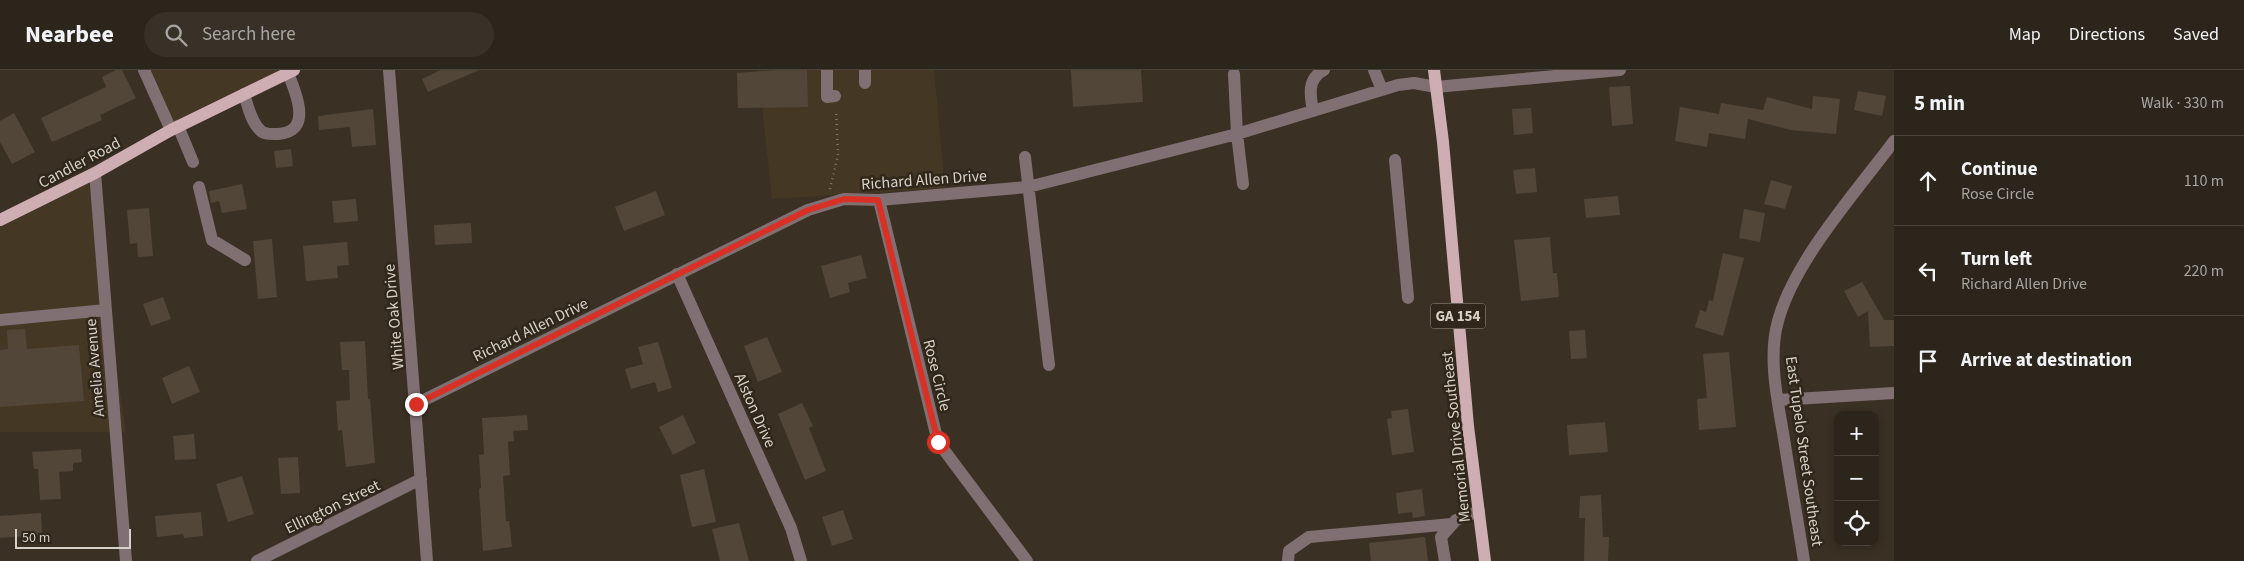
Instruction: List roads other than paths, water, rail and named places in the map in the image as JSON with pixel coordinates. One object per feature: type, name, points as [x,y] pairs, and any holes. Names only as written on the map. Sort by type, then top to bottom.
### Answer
[{"type":"main road","name":"Memorial Drive Southeast","points":[[1434,70],[1443,142],[1468,426],[1485,561]]},
{"type":"main road","name":"Candler Road","points":[[0,220],[96,173],[175,128],[291,72]]},
{"type":"street","points":[[144,70],[193,162]]},
{"type":"street","name":"White Oak Drive","points":[[389,70],[427,561]]},
{"type":"street","points":[[827,70],[827,97],[836,96]]},
{"type":"street","points":[[1313,111],[1309,90],[1318,73],[1324,70]]},
{"type":"street","points":[[1374,70],[1382,90]]},
{"type":"street","name":"Richard Allen Drive","points":[[416,404],[808,210],[844,199],[878,200],[1028,187],[1237,134],[1382,90],[1414,83],[1436,87],[1620,70]]},
{"type":"street","points":[[244,94],[253,120],[260,132],[282,134],[293,129],[298,121],[300,111],[291,72]]},
{"type":"street","points":[[1234,74],[1237,134],[1243,184]]},
{"type":"street","name":"East Tupelo Street Southeast","points":[[1804,561],[1778,400],[1774,348],[1777,322],[1786,299],[1813,249],[1894,141]]},
{"type":"street","points":[[1025,157],[1050,365]]},
{"type":"street","points":[[1395,160],[1408,298]]},
{"type":"street","name":"Amelia Avenue","points":[[96,173],[126,561]]},
{"type":"street","points":[[199,187],[212,240],[245,260]]},
{"type":"street","name":"Rose Circle","points":[[878,200],[938,442],[1027,561]]},
{"type":"street","name":"Alston Drive","points":[[677,274],[791,528],[801,561]]},
{"type":"street","points":[[0,320],[106,310]]},
{"type":"street","points":[[1778,400],[1894,393]]},
{"type":"street","name":"Ellington Street","points":[[257,561],[422,479]]},
{"type":"street","points":[[1445,561],[1442,537],[1456,520],[1479,511]]},
{"type":"street","points":[[1288,561],[1289,551],[1309,536],[1452,524]]}]
